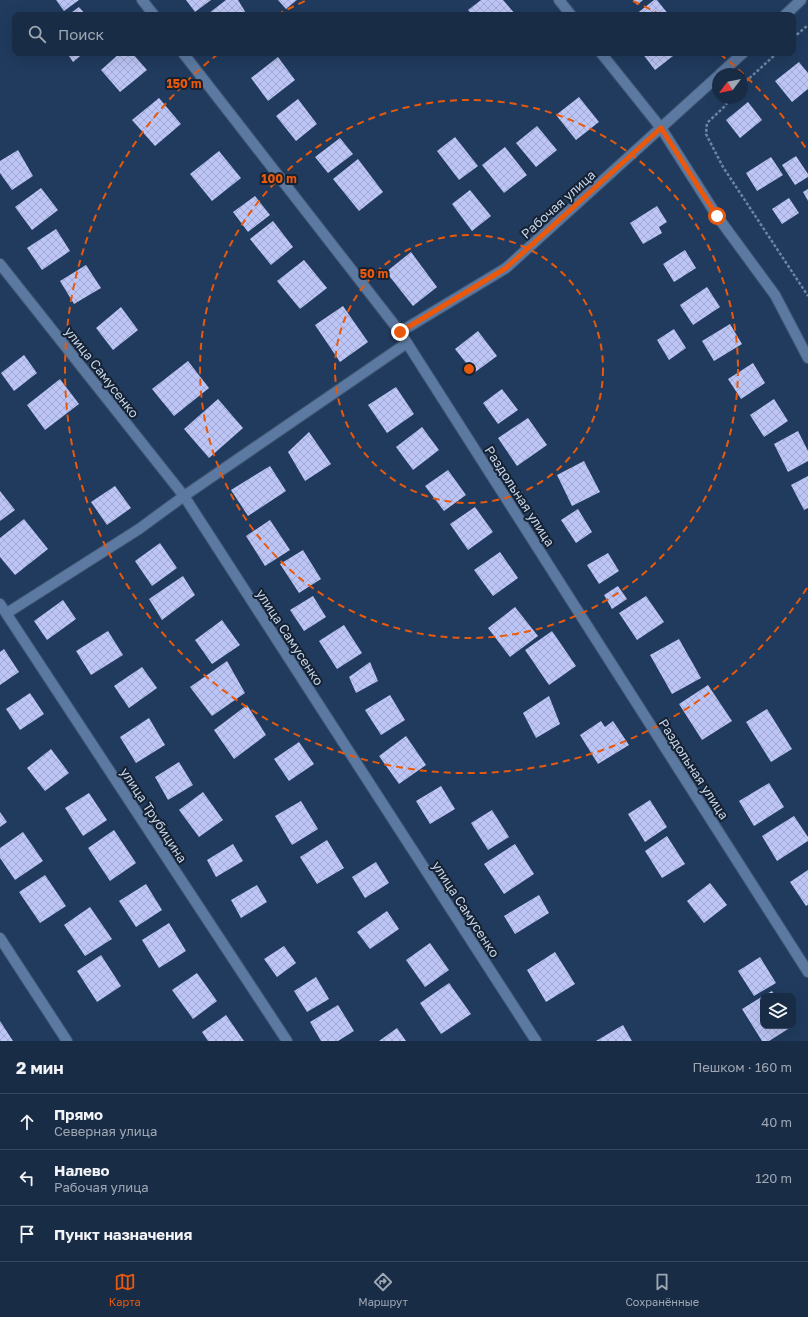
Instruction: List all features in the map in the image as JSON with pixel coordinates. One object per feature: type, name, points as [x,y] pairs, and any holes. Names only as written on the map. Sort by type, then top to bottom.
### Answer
[{"type":"street","points":[[142,0],[152,12]]},
{"type":"street","points":[[559,0],[569,12]]},
{"type":"street","points":[[788,12],[801,0]]},
{"type":"street","name":"Раздольная улица","points":[[185,56],[408,343],[808,972]]},
{"type":"street","points":[[603,56],[661,128],[717,216],[775,295],[808,358]]},
{"type":"street","name":"Рабочая улица","points":[[727,68],[740,56]]},
{"type":"street","name":"Рабочая улица","points":[[400,332],[506,268],[712,81]]},
{"type":"street","name":"улица Самусенко","points":[[0,264],[184,496],[536,1041]]},
{"type":"street","points":[[7,613],[139,529],[184,496],[408,343]]},
{"type":"street","name":"улица Трубицина","points":[[0,604],[287,1041]]},
{"type":"street","points":[[0,938],[67,1041]]},
{"type":"path","points":[[796,35],[808,24]]},
{"type":"path","points":[[748,80],[774,56]]},
{"type":"path","points":[[727,104],[707,123],[706,134],[723,167],[808,296]]},
{"type":"building","points":[[56,0],[79,0],[64,11]]},
{"type":"building","points":[[186,0],[211,0],[195,12]]},
{"type":"building","points":[[226,0],[238,0],[245,12],[210,12]]},
{"type":"building","points":[[278,0],[297,0],[286,9]]},
{"type":"building","points":[[481,0],[503,0],[513,12],[470,12],[468,10]]},
{"type":"building","points":[[633,0],[643,0],[637,5]]},
{"type":"building","points":[[654,0],[657,0],[667,12],[639,12]]},
{"type":"building","points":[[79,7],[83,12],[72,12]]},
{"type":"building","points":[[69,56],[80,56],[73,62]]},
{"type":"building","points":[[117,56],[135,56],[147,70],[120,92],[101,70]]},
{"type":"building","points":[[644,56],[673,56],[655,70]]},
{"type":"building","points":[[278,57],[295,80],[268,101],[251,78]]},
{"type":"building","points":[[799,62],[808,73],[808,89],[792,102],[775,81]]},
{"type":"building","points":[[579,97],[599,122],[576,140],[556,115]]},
{"type":"building","points":[[159,98],[181,124],[155,146],[132,120]]},
{"type":"building","points":[[298,99],[317,124],[296,141],[276,116]]},
{"type":"building","points":[[748,102],[762,120],[740,138],[726,120],[746,104],[748,104]]},
{"type":"building","points":[[537,126],[557,150],[536,167],[516,143]]},
{"type":"building","points":[[455,137],[478,166],[459,180],[437,151]]},
{"type":"building","points":[[340,138],[353,154],[328,173],[315,157]]},
{"type":"building","points":[[505,147],[527,175],[504,193],[482,165]]},
{"type":"building","points":[[18,150],[33,176],[12,190],[0,173],[0,161]]},
{"type":"building","points":[[219,151],[241,178],[212,201],[190,174]]},
{"type":"building","points":[[796,156],[808,174],[808,177],[795,185],[782,165]]},
{"type":"building","points":[[771,157],[783,175],[757,191],[746,173]]},
{"type":"building","points":[[358,159],[383,192],[359,211],[333,179]]},
{"type":"building","points":[[41,188],[58,210],[32,230],[15,207]]},
{"type":"building","points":[[808,189],[808,201],[803,192]]},
{"type":"building","points":[[470,190],[491,216],[472,231],[452,204]]},
{"type":"building","points":[[255,196],[270,215],[248,232],[233,212]]},
{"type":"building","points":[[789,198],[799,213],[782,224],[772,209]]},
{"type":"building","points":[[657,206],[667,222],[659,227],[662,233],[643,244],[630,223]]},
{"type":"building","points":[[273,221],[293,247],[271,265],[250,239]]},
{"type":"building","points":[[56,229],[70,251],[42,270],[27,248]]},
{"type":"building","points":[[685,250],[696,268],[674,282],[663,264]]},
{"type":"building","points":[[411,252],[437,287],[413,306],[386,272]]},
{"type":"building","points":[[304,260],[327,288],[300,309],[277,281]]},
{"type":"building","points":[[86,265],[101,288],[74,304],[60,281]]},
{"type":"building","points":[[707,287],[720,307],[693,325],[680,305]]},
{"type":"building","points":[[343,306],[368,342],[340,362],[315,325]]},
{"type":"building","points":[[121,307],[138,330],[113,350],[96,328]]},
{"type":"building","points":[[730,324],[742,344],[714,361],[702,341]]},
{"type":"building","points":[[674,329],[686,348],[669,360],[657,340]]},
{"type":"building","points":[[478,331],[497,356],[474,373],[455,349]]},
{"type":"building","points":[[24,355],[37,373],[14,391],[1,373]]},
{"type":"building","points":[[188,361],[209,388],[174,416],[152,389]]},
{"type":"building","points":[[753,363],[765,383],[741,399],[728,379]]},
{"type":"building","points":[[60,379],[79,404],[45,430],[27,405]]},
{"type":"building","points":[[396,387],[414,414],[387,433],[368,405]]},
{"type":"building","points":[[502,389],[518,410],[498,424],[483,403]]},
{"type":"building","points":[[218,399],[243,428],[209,458],[184,429]]},
{"type":"building","points":[[774,399],[788,421],[764,437],[750,415]]},
{"type":"building","points":[[528,418],[547,445],[517,466],[498,438]]},
{"type":"building","points":[[422,427],[439,450],[413,470],[396,447]]},
{"type":"building","points":[[798,431],[808,451],[808,461],[788,472],[774,444]]},
{"type":"building","points":[[309,432],[331,464],[305,481],[288,452]]},
{"type":"building","points":[[584,461],[600,492],[572,506],[557,475]]},
{"type":"building","points":[[270,466],[286,491],[248,516],[231,490]]},
{"type":"building","points":[[448,470],[466,495],[444,511],[425,486]]},
{"type":"building","points":[[808,476],[808,508],[804,510],[791,485]]},
{"type":"building","points":[[115,486],[131,508],[107,525],[91,502]]},
{"type":"building","points":[[0,491],[15,510],[0,521]]},
{"type":"building","points":[[475,507],[493,532],[468,550],[450,524]]},
{"type":"building","points":[[578,509],[592,532],[576,543],[561,520]]},
{"type":"building","points":[[24,519],[48,549],[15,575],[0,557],[0,538]]},
{"type":"building","points":[[270,520],[290,550],[265,566],[246,536]]},
{"type":"building","points":[[160,543],[177,568],[152,586],[135,561]]},
{"type":"building","points":[[303,550],[321,579],[299,593],[280,564]]},
{"type":"building","points":[[500,552],[518,578],[493,596],[474,570]]},
{"type":"building","points":[[608,553],[619,571],[599,584],[587,565]]},
{"type":"building","points":[[183,576],[195,595],[162,620],[149,599]]},
{"type":"building","points":[[618,586],[627,599],[612,609],[604,595]]},
{"type":"building","points":[[313,596],[326,617],[304,631],[290,610]]},
{"type":"building","points":[[646,596],[664,622],[637,640],[619,613]]},
{"type":"building","points":[[63,600],[76,619],[47,640],[34,621]]},
{"type":"building","points":[[515,607],[538,636],[510,657],[488,628]]},
{"type":"building","points":[[222,620],[240,645],[212,664],[195,640]]},
{"type":"building","points":[[344,625],[362,653],[337,669],[319,641]]},
{"type":"building","points":[[108,631],[123,655],[91,675],[76,651]]},
{"type":"building","points":[[552,631],[576,666],[549,685],[525,650]]},
{"type":"building","points":[[679,639],[701,678],[672,694],[650,655]]},
{"type":"building","points":[[4,649],[19,672],[0,685],[0,652]]},
{"type":"building","points":[[227,661],[245,693],[212,716],[190,687]]},
{"type":"building","points":[[370,662],[378,681],[356,693],[349,677]]},
{"type":"building","points":[[142,667],[157,688],[129,708],[114,686]]},
{"type":"building","points":[[708,685],[732,721],[702,740],[679,704]]},
{"type":"building","points":[[30,693],[44,714],[20,730],[6,709]]},
{"type":"building","points":[[390,695],[405,720],[381,735],[365,710]]},
{"type":"building","points":[[549,696],[560,724],[536,738],[523,713]]},
{"type":"building","points":[[247,705],[266,735],[234,759],[214,730]]},
{"type":"building","points":[[767,709],[792,749],[771,762],[746,722]]},
{"type":"building","points":[[149,718],[165,745],[136,763],[120,737]]},
{"type":"building","points":[[601,721],[605,727],[613,721],[629,745],[598,764],[580,735]]},
{"type":"building","points":[[406,736],[426,765],[399,784],[379,756]]},
{"type":"building","points":[[299,742],[314,764],[289,781],[274,759]]},
{"type":"building","points":[[51,749],[69,773],[45,791],[27,768]]},
{"type":"building","points":[[179,762],[193,785],[168,800],[155,777]]},
{"type":"building","points":[[769,783],[784,807],[754,826],[739,801]]},
{"type":"building","points":[[441,786],[455,809],[430,824],[416,801]]},
{"type":"building","points":[[203,792],[223,820],[199,837],[179,810]]},
{"type":"building","points":[[89,793],[107,820],[83,836],[65,808]]},
{"type":"building","points":[[650,800],[667,827],[645,842],[628,814]]},
{"type":"building","points":[[301,801],[318,829],[292,845],[275,816]]},
{"type":"building","points":[[492,810],[509,837],[488,850],[471,823]]},
{"type":"building","points":[[0,812],[7,822],[0,827]]},
{"type":"building","points":[[794,816],[808,837],[808,841],[777,861],[762,836]]},
{"type":"building","points":[[114,830],[136,863],[110,881],[88,848]]},
{"type":"building","points":[[23,832],[43,861],[15,880],[0,858],[0,848]]},
{"type":"building","points":[[667,836],[685,864],[662,878],[645,851]]},
{"type":"building","points":[[327,840],[344,868],[317,884],[300,857]]},
{"type":"building","points":[[233,844],[243,861],[216,877],[207,860]]},
{"type":"building","points":[[515,844],[534,874],[504,894],[484,864]]},
{"type":"building","points":[[376,862],[389,883],[365,898],[352,877]]},
{"type":"building","points":[[808,870],[808,905],[806,906],[790,882]]},
{"type":"building","points":[[45,875],[66,906],[40,923],[19,892]]},
{"type":"building","points":[[710,883],[727,905],[704,923],[687,901]]},
{"type":"building","points":[[146,884],[162,910],[136,927],[119,901]]},
{"type":"building","points":[[257,885],[267,902],[241,918],[231,900]]},
{"type":"building","points":[[539,895],[549,913],[515,934],[504,916]]},
{"type":"building","points":[[90,907],[112,939],[85,956],[64,925]]},
{"type":"building","points":[[387,911],[399,929],[370,949],[357,932]]},
{"type":"building","points":[[169,923],[186,951],[159,968],[142,940]]},
{"type":"building","points":[[430,943],[449,970],[425,987],[406,960]]},
{"type":"building","points":[[284,946],[296,963],[277,977],[264,959]]},
{"type":"building","points":[[555,952],[575,984],[546,1002],[527,970]]},
{"type":"building","points":[[101,955],[121,986],[97,1002],[77,971]]},
{"type":"building","points":[[760,957],[776,983],[754,996],[738,971]]},
{"type":"building","points":[[197,973],[217,1001],[193,1019],[172,990]]},
{"type":"building","points":[[316,977],[329,999],[307,1012],[294,991]]},
{"type":"building","points":[[449,983],[471,1014],[441,1034],[420,1003]]},
{"type":"building","points":[[760,998],[760,1029],[788,1029],[769,1041],[762,1041],[742,1009]]},
{"type":"building","points":[[338,1005],[354,1031],[338,1041],[321,1041],[310,1022]]},
{"type":"building","points":[[226,1015],[244,1041],[208,1041],[202,1032]]},
{"type":"building","points":[[0,1021],[13,1041],[0,1041]]},
{"type":"building","points":[[623,1025],[632,1041],[596,1041]]},
{"type":"building","points":[[397,1028],[406,1041],[379,1041]]},
{"type":"route","points":[[400,332],[506,268],[661,128],[717,216]]}]
